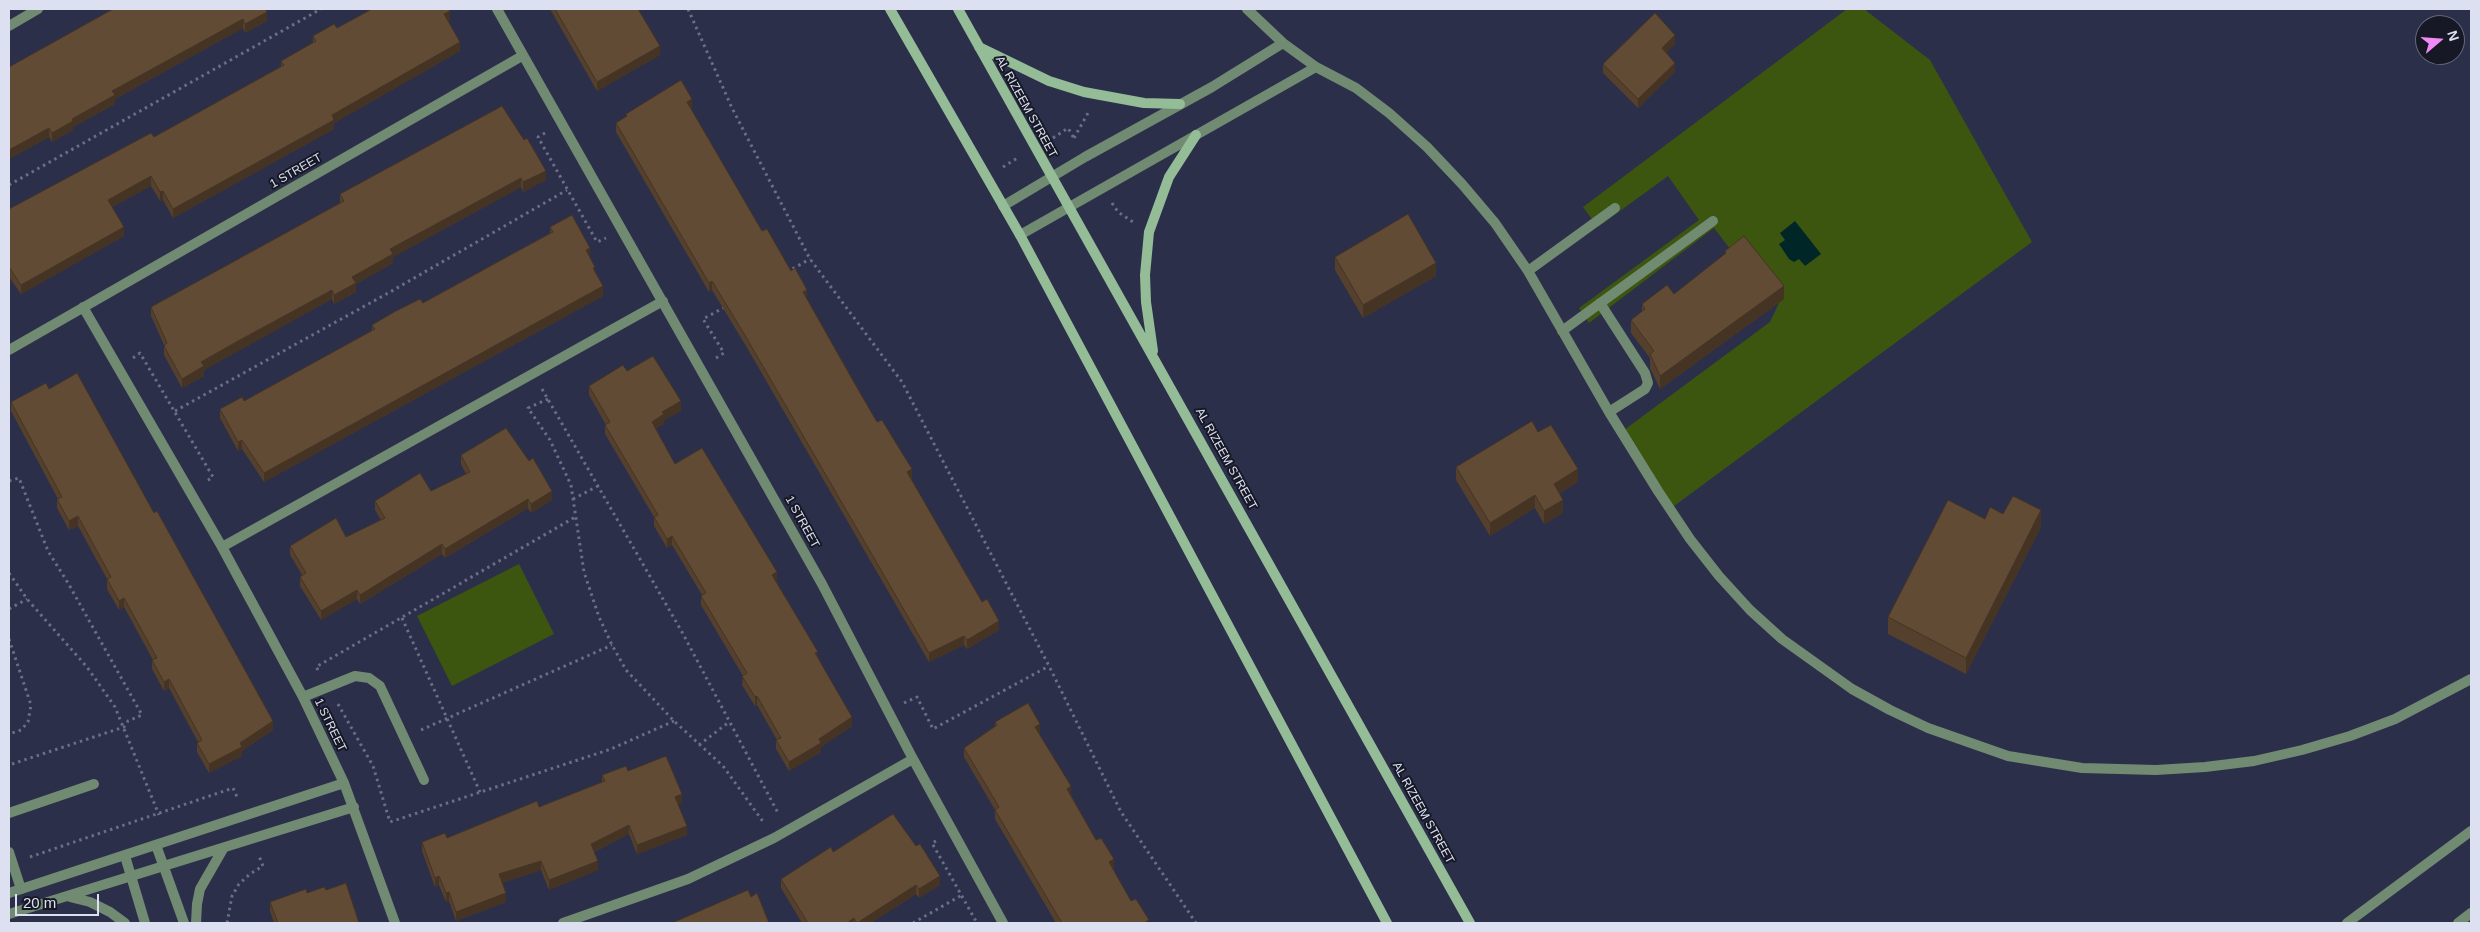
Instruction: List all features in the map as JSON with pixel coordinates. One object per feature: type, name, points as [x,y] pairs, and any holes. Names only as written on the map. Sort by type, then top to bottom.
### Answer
[{"type":"street","points":[[9,26],[38,9]]},
{"type":"street","name":"1 STREET","points":[[497,9],[822,584],[1003,923]]},
{"type":"street","points":[[890,9],[1020,235],[1387,923]]},
{"type":"street","name":"AL RIZEEM STREET","points":[[958,9],[1068,208],[1153,354],[1470,923]]},
{"type":"street","points":[[1247,9],[1283,43],[1316,67],[1356,88],[1427,147],[1484,210],[1528,271],[1609,412],[1690,539],[1750,610],[1782,639],[1852,689],[1928,728],[1968,744],[2017,758],[2082,768],[2119,770],[2205,767],[2293,753],[2350,736],[2395,719],[2471,679]]},
{"type":"street","points":[[1003,206],[1212,87],[1283,43]]},
{"type":"street","points":[[979,47],[1049,81],[1092,94],[1144,102],[1180,104]]},
{"type":"street","name":"1 STREET","points":[[9,350],[522,56]]},
{"type":"street","points":[[1020,235],[1316,67]]},
{"type":"street","points":[[1153,354],[1146,302],[1145,275],[1149,232],[1169,177],[1196,135]]},
{"type":"street","points":[[1528,271],[1615,208]]},
{"type":"street","points":[[1562,331],[1713,221]]},
{"type":"street","points":[[222,547],[663,301]]},
{"type":"street","points":[[1600,303],[1645,373],[1648,383],[1646,388],[1609,412]]},
{"type":"street","name":"1 STREET","points":[[83,307],[222,547],[303,697],[354,806],[395,923]]},
{"type":"street","points":[[303,697],[355,676],[369,678],[380,686],[424,780]]},
{"type":"street","points":[[563,923],[688,879],[774,838],[914,759]]},
{"type":"street","points":[[9,893],[344,783]]},
{"type":"street","points":[[9,813],[94,784]]},
{"type":"street","points":[[9,914],[223,849],[354,806]]},
{"type":"street","points":[[2347,923],[2471,831]]},
{"type":"street","points":[[156,846],[162,867],[184,923]]},
{"type":"street","points":[[196,923],[200,889],[223,849]]},
{"type":"street","points":[[9,852],[21,889]]},
{"type":"street","points":[[125,856],[145,923]]},
{"type":"street","points":[[69,896],[97,906],[125,923]]},
{"type":"street","points":[[2458,923],[2471,913]]},
{"type":"path","points":[[9,185],[321,9]]},
{"type":"path","points":[[688,9],[732,108],[810,259],[902,382],[1049,666],[1121,812],[1196,923]]},
{"type":"path","points":[[1074,138],[1088,115],[1092,94]]},
{"type":"path","points":[[560,123],[538,138],[597,242],[623,231]]},
{"type":"path","points":[[175,411],[390,292],[567,190]]},
{"type":"path","points":[[785,273],[810,259]]},
{"type":"path","points":[[700,367],[724,353],[703,319],[728,305]]},
{"type":"path","points":[[118,366],[140,353],[213,477],[189,490]]},
{"type":"path","points":[[533,373],[682,632],[787,830]]},
{"type":"path","points":[[548,399],[528,408],[560,458],[571,486],[584,572],[598,616],[612,645],[626,670],[674,722],[699,746],[724,766],[774,838]]},
{"type":"path","points":[[9,482],[19,478],[48,551],[142,715],[128,721],[124,727],[9,765]]},
{"type":"path","points":[[573,498],[598,486]]},
{"type":"path","points":[[577,516],[316,667],[373,766],[390,822],[612,749],[674,722]]},
{"type":"path","points":[[9,573],[27,599],[87,666],[115,707],[159,815]]},
{"type":"path","points":[[9,609],[27,599]]},
{"type":"path","points":[[402,618],[480,792]]},
{"type":"path","points":[[9,639],[31,705],[28,722],[21,730],[9,734]]},
{"type":"path","points":[[404,738],[612,645]]},
{"type":"path","points":[[889,711],[917,696],[933,729],[1049,666]]},
{"type":"path","points":[[699,746],[730,722]]},
{"type":"path","points":[[913,923],[962,895]]},
{"type":"green space","points":[[1847,9],[1864,9],[1930,60],[2032,242],[1670,509],[1624,430],[1770,322],[1779,303],[1739,252],[1734,254],[1714,228],[1589,323],[1579,308],[1699,220],[1668,176],[1598,227],[1583,207]]},
{"type":"green space","points":[[519,564],[554,634],[452,686],[417,616]]},
{"type":"shaded area","points":[[1795,221],[1821,254],[1805,266],[1799,259],[1794,262],[1789,259],[1779,244],[1785,240],[1780,233]]},
{"type":"building","points":[[113,9],[265,9],[267,12],[245,24],[243,19],[112,91],[115,95],[72,119],[73,121],[52,133],[49,128],[9,150],[9,67]]},
{"type":"building","points":[[372,9],[449,9],[450,11],[444,14],[460,42],[332,115],[334,120],[173,209],[163,191],[160,192],[151,176],[108,200],[124,227],[21,285],[9,267],[9,209],[151,133],[154,137],[284,65],[281,61],[316,41],[313,36],[334,24],[337,28]]},
{"type":"building","points":[[555,9],[638,9],[660,46],[597,82]]},
{"type":"building","points":[[1655,13],[1675,35],[1662,48],[1675,63],[1638,99],[1603,64]]},
{"type":"building","points":[[681,80],[692,99],[687,102],[762,231],[767,229],[791,271],[795,268],[807,290],[803,292],[856,386],[877,422],[882,420],[912,469],[907,472],[982,602],[987,599],[999,621],[967,640],[964,636],[929,653],[746,337],[712,281],[709,283],[616,123],[627,116],[626,114]]},
{"type":"building","points":[[502,106],[524,140],[527,138],[546,171],[523,182],[521,178],[390,249],[393,254],[352,277],[356,283],[334,295],[332,290],[238,341],[201,362],[204,366],[182,379],[164,346],[167,343],[151,307],[344,201],[340,194]]},
{"type":"building","points":[[1408,214],[1436,263],[1363,305],[1335,257]]},
{"type":"building","points":[[572,215],[590,248],[586,250],[603,286],[264,473],[242,440],[238,442],[220,409],[242,397],[244,401],[375,329],[372,325],[394,312],[420,299],[423,303],[553,232],[550,227]]},
{"type":"building","points":[[1744,236],[1784,286],[1660,376],[1650,354],[1654,351],[1631,320],[1645,309],[1642,304],[1667,285],[1674,294],[1726,253],[1725,251]]},
{"type":"building","points":[[653,356],[681,401],[662,412],[664,414],[652,422],[675,464],[702,448],[777,572],[772,575],[818,652],[815,653],[852,717],[819,739],[821,743],[789,762],[776,740],[781,738],[757,696],[755,697],[742,676],[747,673],[701,596],[706,593],[672,536],[667,539],[654,517],[658,515],[605,425],[610,422],[589,386],[623,365],[627,371]]},
{"type":"building","points":[[77,373],[154,513],[157,511],[273,721],[240,743],[242,747],[209,764],[197,743],[202,740],[169,679],[164,682],[152,660],[157,658],[124,598],[119,601],[107,579],[111,577],[78,516],[69,521],[57,499],[62,497],[11,402],[46,383],[49,389]]},
{"type":"building","points":[[1532,421],[1538,432],[1551,425],[1578,469],[1554,484],[1563,500],[1544,511],[1535,495],[1490,523],[1456,467]]},
{"type":"building","points":[[506,428],[529,461],[533,458],[552,491],[531,504],[528,499],[445,549],[442,544],[360,595],[357,590],[321,611],[300,577],[306,573],[290,546],[336,518],[346,537],[385,518],[375,501],[420,473],[431,491],[470,472],[461,455]]},
{"type":"building","points":[[2013,496],[2041,510],[1966,658],[1888,617],[1948,500],[1985,519],[1990,507],[2003,514]]},
{"type":"building","points":[[1028,703],[1040,724],[1035,727],[1071,786],[1067,789],[1096,840],[1101,838],[1114,859],[1109,862],[1131,901],[1136,899],[1149,920],[1144,923],[1062,923],[995,810],[999,807],[964,748],[997,725],[995,722]]},
{"type":"building","points":[[666,756],[682,794],[675,797],[687,826],[637,845],[629,825],[591,844],[598,861],[549,880],[541,861],[499,874],[506,893],[456,912],[449,892],[446,893],[439,876],[435,878],[422,842],[445,833],[447,838],[537,801],[539,807],[605,781],[602,775],[626,766],[628,771]]},
{"type":"building","points":[[893,814],[916,846],[920,844],[940,876],[919,889],[916,885],[857,923],[854,918],[847,923],[808,923],[781,879],[831,847],[833,852]]},
{"type":"building","points":[[346,883],[359,923],[278,923],[270,902],[306,889],[307,893],[324,887],[326,890]]},
{"type":"building","points":[[748,890],[751,897],[757,893],[769,923],[672,923]]}]
